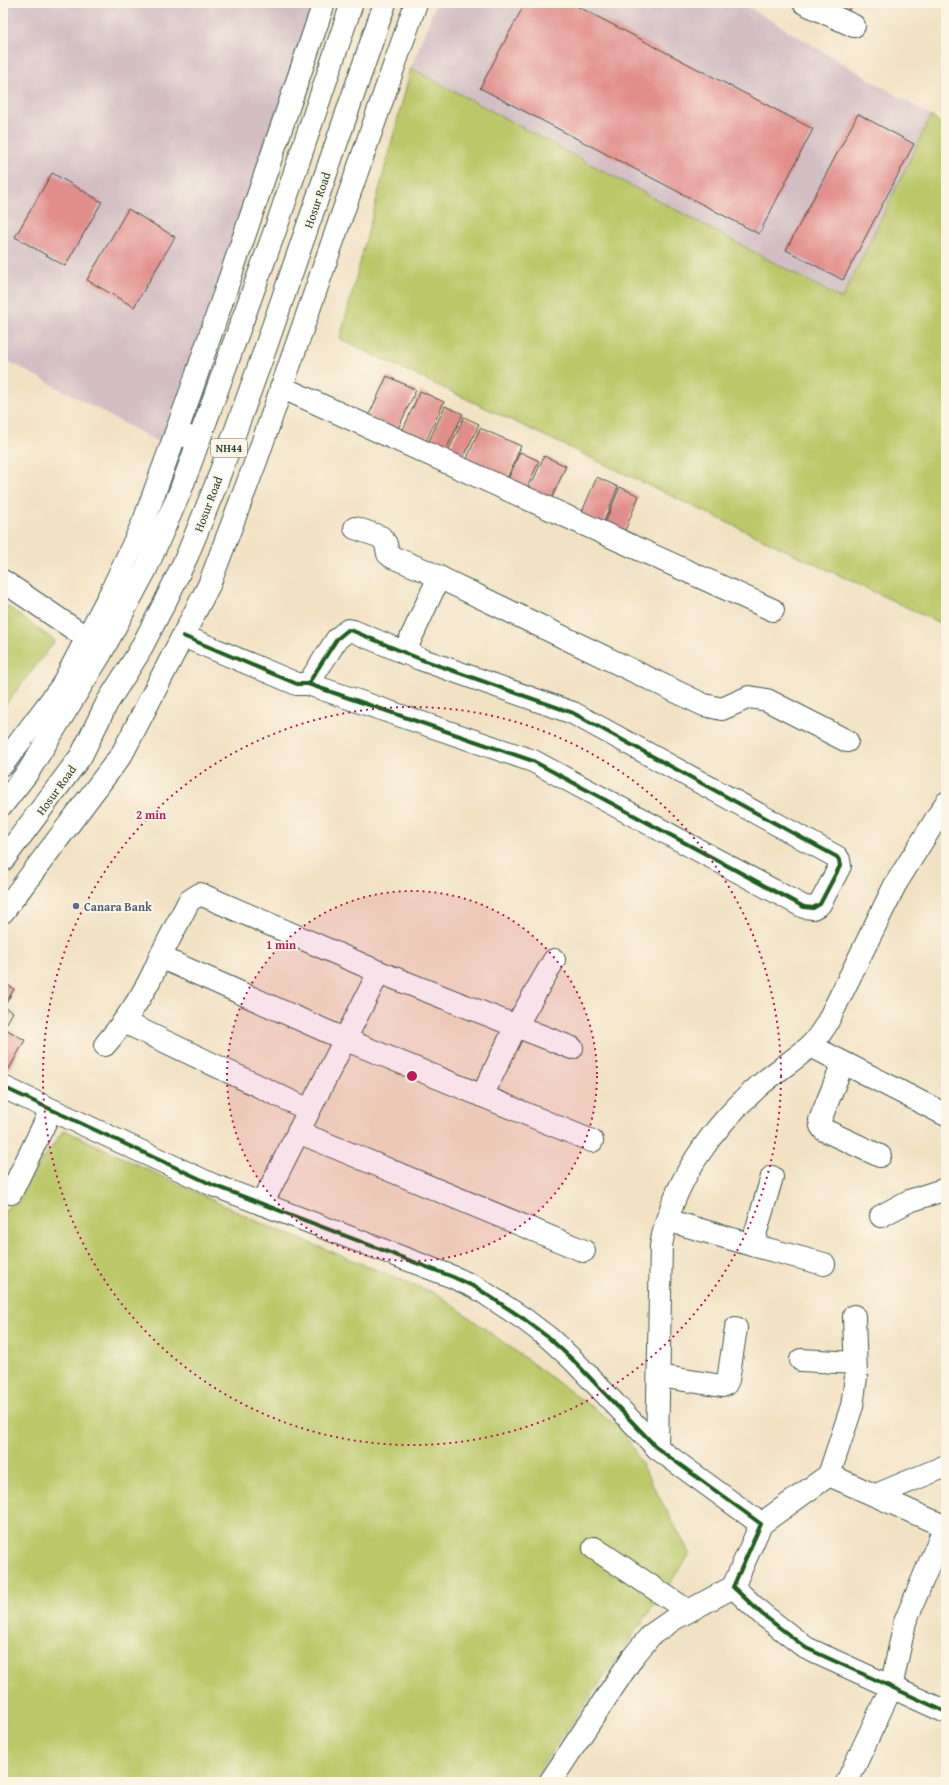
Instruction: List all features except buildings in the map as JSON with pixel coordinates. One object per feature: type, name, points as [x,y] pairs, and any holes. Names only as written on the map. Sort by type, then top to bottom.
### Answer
[{"type":"main road","points":[[3,764],[61,687],[111,592],[144,521],[176,433],[324,3]]},
{"type":"main road","name":"NH44","points":[[3,804],[28,772],[100,655],[145,571],[180,492],[277,225],[352,3]]},
{"type":"main road","name":"Hosur Road","points":[[3,860],[81,756],[107,703],[138,654],[188,556],[262,358],[385,3]]},
{"type":"main road","points":[[3,912],[122,754],[209,585],[256,461],[416,3]]},
{"type":"main road","points":[[804,3],[854,26]]},
{"type":"main road","points":[[281,387],[773,610]]},
{"type":"main road","points":[[176,433],[198,440]]},
{"type":"main road","points":[[355,528],[381,537],[386,544],[388,554],[392,557],[439,577],[704,705],[722,709],[749,697],[766,700],[847,741]]},
{"type":"main road","points":[[404,652],[439,577]]},
{"type":"main road","points":[[3,581],[87,638]]},
{"type":"main road","points":[[183,636],[297,684],[308,684],[533,761],[804,907],[814,908],[820,904],[840,866],[837,857],[573,713],[404,652],[348,630],[338,639],[308,684]]},
{"type":"main road","points":[[657,1448],[661,1246],[667,1220],[684,1178],[719,1126],[743,1100],[780,1068],[810,1046],[826,1025],[895,885],[946,803]]},
{"type":"main road","points":[[105,1045],[124,1022],[155,969],[189,901],[200,894],[379,972],[572,1048]]},
{"type":"main road","points":[[160,957],[344,1039],[592,1141]]},
{"type":"main road","points":[[482,1096],[516,1026],[554,960]]},
{"type":"main road","points":[[262,1204],[379,972]]},
{"type":"main road","points":[[124,1022],[309,1110]]},
{"type":"main road","points":[[810,1046],[946,1115]]},
{"type":"main road","points":[[843,1062],[820,1120],[821,1126],[824,1130],[880,1156]]},
{"type":"main road","points":[[3,1087],[182,1171],[262,1204],[453,1277],[477,1288],[524,1319],[549,1338],[573,1360],[657,1448],[761,1524]]},
{"type":"main road","points":[[11,1193],[51,1110]]},
{"type":"main road","points":[[298,1132],[584,1251]]},
{"type":"main road","points":[[752,1245],[772,1177]]},
{"type":"main road","points":[[881,1216],[909,1200],[946,1189]]},
{"type":"main road","points":[[667,1220],[824,1264]]},
{"type":"main road","points":[[550,1782],[637,1652],[651,1635],[674,1618],[733,1587],[761,1524],[829,1475],[852,1406],[855,1363],[854,1316]]},
{"type":"main road","points":[[658,1376],[722,1386],[726,1384],[728,1380],[736,1328]]},
{"type":"main road","points":[[801,1360],[855,1363]]},
{"type":"main road","points":[[876,1495],[946,1466]]},
{"type":"main road","points":[[829,1475],[946,1526],[905,1622],[891,1688],[847,1782]]},
{"type":"main road","points":[[594,1548],[688,1611]]},
{"type":"main road","points":[[733,1587],[762,1614],[806,1648],[946,1712]]},
{"type":"shaded area","points":[[3,3],[318,3],[162,444],[3,358]]},
{"type":"shaded area","points":[[436,3],[742,3],[931,116],[842,299],[411,68]]},
{"type":"green space","points":[[411,68],[842,299],[931,116],[946,128],[946,626],[340,339]]},
{"type":"green space","points":[[3,603],[55,641],[3,708]]},
{"type":"green space","points":[[64,1130],[263,1224],[439,1295],[623,1430],[690,1554],[531,1782],[3,1782],[3,1214]]},
{"type":"cycle path","points":[[183,636],[297,684],[308,684],[533,761],[804,907],[813,908],[820,904],[840,866],[837,857],[573,713],[420,659],[353,631],[348,630],[337,639],[308,684]]},
{"type":"cycle path","points":[[3,1087],[213,1185],[453,1277],[477,1288],[524,1319],[549,1338],[573,1360],[657,1448],[761,1524],[733,1587],[762,1614],[806,1648],[946,1712]]},
{"type":"place","name":"Canara Bank","points":[[76,906]]}]
